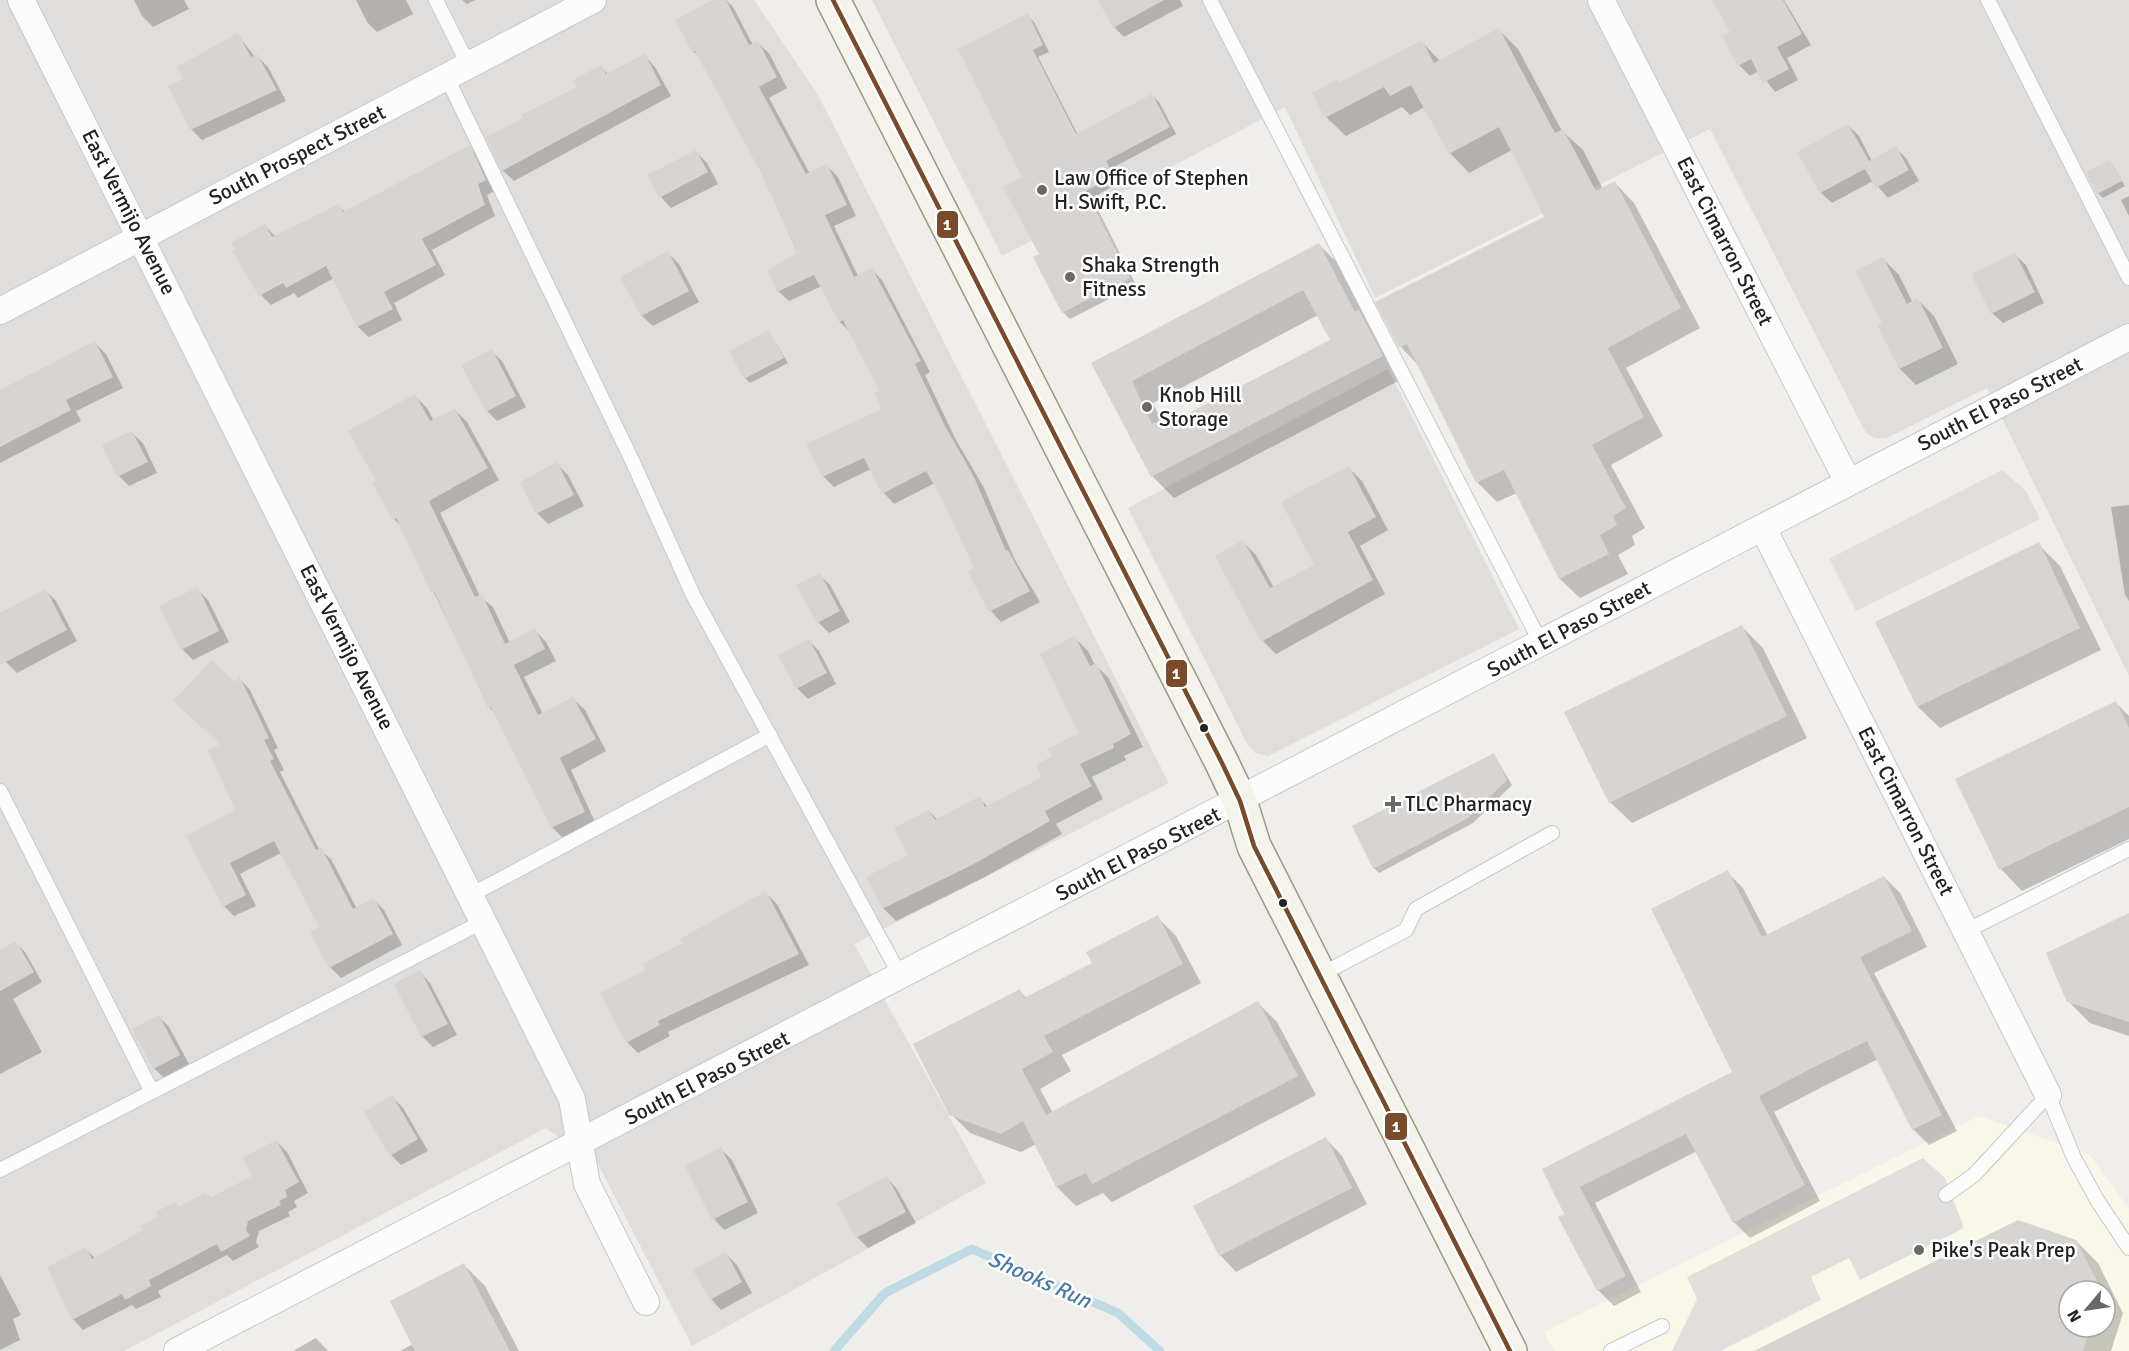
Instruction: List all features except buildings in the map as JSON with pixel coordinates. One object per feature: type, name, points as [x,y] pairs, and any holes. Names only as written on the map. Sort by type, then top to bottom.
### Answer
[{"type":"street","name":"East Vermijo Avenue","points":[[21,0],[574,1104],[578,1145],[587,1184],[646,1302]]},
{"type":"street","name":"South Prospect Street","points":[[0,311],[593,0]]},
{"type":"street","points":[[833,0],[1240,801],[1254,846],[1510,1351]]},
{"type":"street","name":"East Cimarron Street","points":[[1601,0],[1848,482]]},
{"type":"street","name":"South El Paso Street","points":[[177,1351],[578,1145],[2129,337]]},
{"type":"street","name":"East Cimarron Street","points":[[1763,528],[2048,1095]]},
{"type":"lane","points":[[436,0],[458,72],[693,596],[901,977]]},
{"type":"lane","points":[[1210,0],[1541,643]]},
{"type":"lane","points":[[1988,0],[2129,278]]},
{"type":"lane","points":[[471,895],[770,735]]},
{"type":"lane","points":[[0,791],[152,1092]]},
{"type":"lane","points":[[1320,975],[1406,930],[1416,909],[1552,833]]},
{"type":"lane","points":[[1966,931],[2129,849]]},
{"type":"lane","points":[[0,1170],[484,921]]},
{"type":"lane","points":[[1947,1195],[1974,1175],[2048,1095],[2074,1158],[2097,1200],[2129,1248]]},
{"type":"lane","points":[[1611,1351],[1662,1326]]},
{"type":"shaded area","points":[[0,0],[754,0],[818,95],[1169,783],[854,944],[986,1183],[692,1346],[598,1164],[546,1128],[124,1351],[0,1351]]},
{"type":"shaded area","points":[[872,0],[2129,0],[2129,676],[1987,388],[1887,438],[1875,438],[1866,433],[1710,129],[1375,298],[1285,107],[1002,256]]},
{"type":"shaded area","points":[[1388,369],[1519,629],[1268,756],[1255,753],[1246,742],[1128,508]]},
{"type":"shaded area","points":[[2002,470],[2026,491],[2040,519],[1856,611],[1829,559]]},
{"type":"shaded area","name":"Pike's Peak Prep","points":[[1979,1116],[2089,1154],[2129,1209],[2129,1351],[1554,1351],[1544,1332]]},
{"type":"shaded area","points":[[1923,1158],[1945,1178],[1964,1228],[1860,1280],[1849,1258],[1811,1277],[1821,1300],[1720,1351],[1672,1351],[1697,1299],[1687,1277]]},
{"type":"waterway","name":"Shooks Run","points":[[834,1351],[885,1293],[972,1249],[1118,1313],[1160,1351]]},
{"type":"transit line","name":"1","points":[[833,0],[1222,763],[1240,801],[1254,846],[1510,1351]]},
{"type":"place","name":"Law Office of Stephen H. Swift, P.C.","points":[[1042,190]]},
{"type":"place","name":"Shaka Strength Fitness","points":[[1070,277]]},
{"type":"place","name":"Knob Hill Storage","points":[[1147,407]]},
{"type":"place","name":"TLC Pharmacy","points":[[1393,804]]},
{"type":"place","name":"Pike's Peak Prep","points":[[1919,1250]]}]
